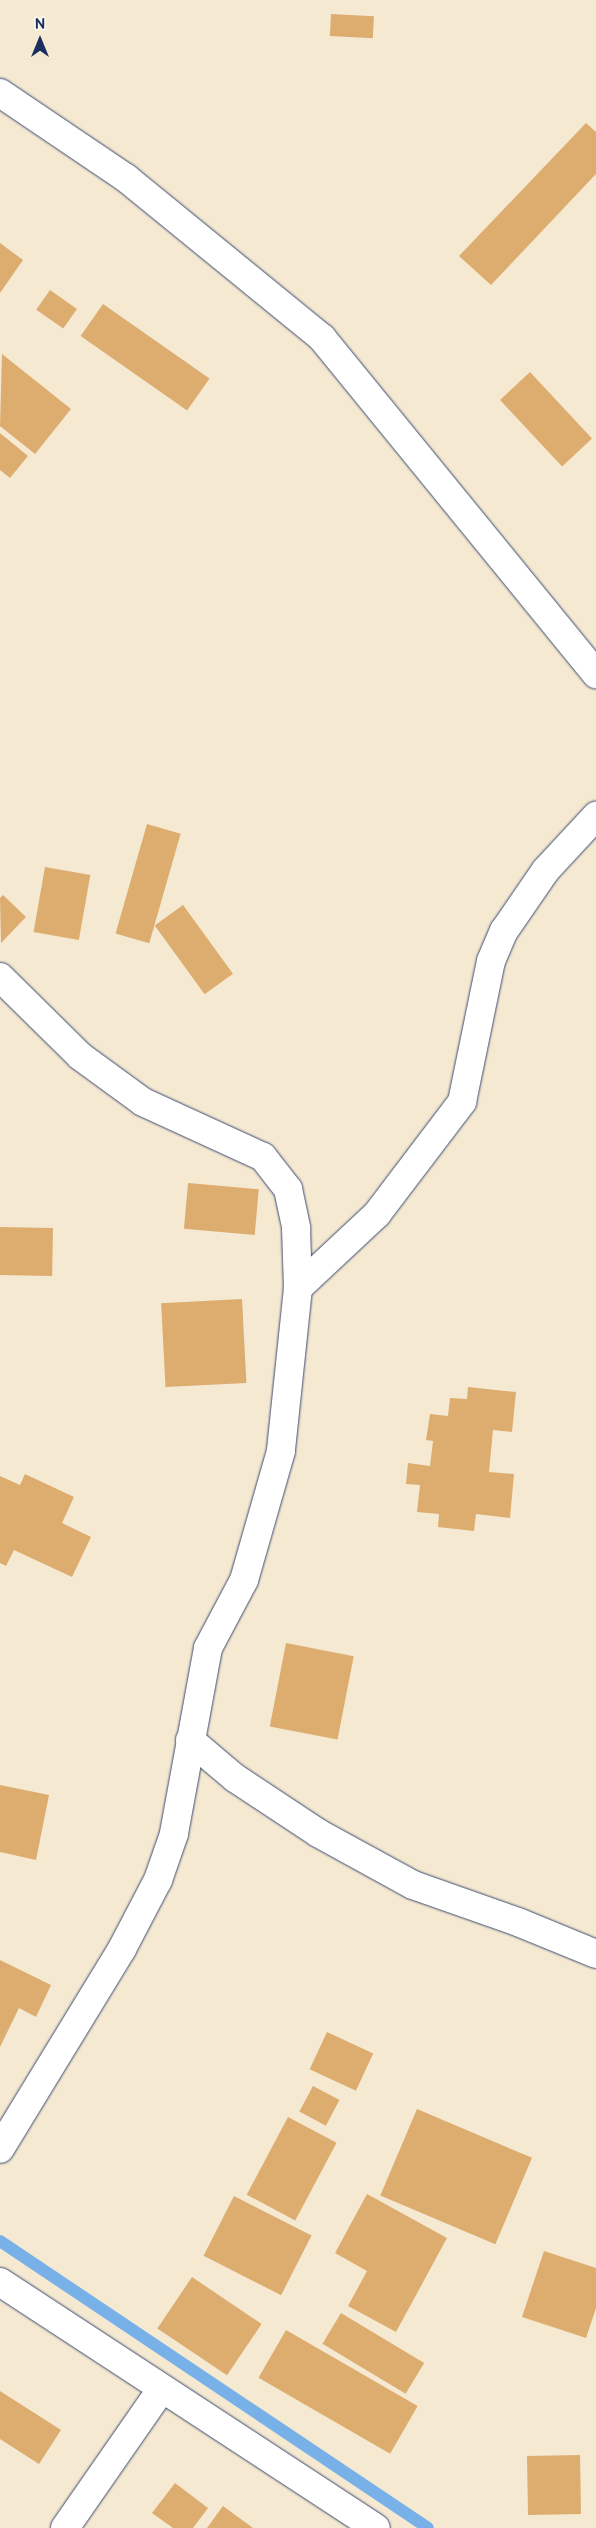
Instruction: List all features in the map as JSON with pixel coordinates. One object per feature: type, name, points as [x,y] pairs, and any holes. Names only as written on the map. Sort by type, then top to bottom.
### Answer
[{"type":"street","points":[[0,93],[126,178],[322,338],[596,674]]},
{"type":"street","points":[[298,1288],[377,1214],[462,1102],[491,961],[504,932],[546,870],[596,816]]},
{"type":"street","points":[[0,977],[80,1056],[143,1102],[263,1158],[288,1189],[296,1228],[298,1288],[281,1451],[244,1580],[208,1648],[174,1834],[158,1880],[122,1949],[0,2149]]},
{"type":"street","points":[[190,1740],[235,1778],[318,1833],[413,1885],[518,1922],[596,1954]]},
{"type":"street","points":[[0,2282],[161,2390],[376,2528]]},
{"type":"street","points":[[65,2528],[161,2390]]},
{"type":"building","points":[[331,14],[374,16],[373,38],[330,36]]},
{"type":"building","points":[[586,123],[596,132],[596,174],[491,285],[459,256]]},
{"type":"building","points":[[0,243],[23,260],[0,293]]},
{"type":"building","points":[[50,290],[77,309],[63,329],[36,310]]},
{"type":"building","points":[[103,304],[209,379],[187,411],[81,336]]},
{"type":"building","points":[[2,354],[71,409],[35,454],[0,426]]},
{"type":"building","points":[[530,372],[592,439],[562,467],[500,400]]},
{"type":"building","points":[[0,433],[28,456],[10,478],[0,470]]},
{"type":"building","points":[[147,824],[181,834],[149,943],[116,934]]},
{"type":"building","points":[[45,867],[90,875],[79,940],[34,932]]},
{"type":"building","points":[[3,895],[26,917],[1,943],[0,898]]},
{"type":"building","points":[[183,905],[233,974],[205,994],[155,926]]},
{"type":"building","points":[[188,1183],[259,1189],[255,1235],[184,1229]]},
{"type":"building","points":[[0,1227],[53,1228],[52,1276],[0,1275]]},
{"type":"building","points":[[242,1299],[246,1383],[166,1387],[161,1303]]},
{"type":"building","points":[[468,1387],[516,1392],[512,1432],[493,1430],[489,1472],[514,1474],[510,1518],[476,1514],[474,1531],[438,1527],[439,1514],[417,1512],[420,1485],[406,1484],[408,1463],[430,1466],[433,1441],[426,1440],[430,1414],[448,1416],[450,1398],[467,1399]]},
{"type":"building","points":[[25,1474],[74,1497],[62,1523],[91,1537],[72,1577],[14,1550],[6,1566],[0,1563],[0,1476],[20,1485]]},
{"type":"building","points":[[286,1643],[354,1656],[338,1740],[270,1726]]},
{"type":"building","points":[[0,1785],[49,1795],[36,1860],[0,1852]]},
{"type":"building","points":[[0,1960],[51,1985],[36,2017],[19,2008],[0,2047]]},
{"type":"building","points":[[327,2032],[373,2054],[356,2091],[310,2069]]},
{"type":"building","points":[[313,2086],[339,2100],[326,2126],[299,2112]]},
{"type":"building","points":[[417,2109],[532,2158],[495,2244],[380,2196]]},
{"type":"building","points":[[288,2117],[337,2143],[295,2221],[247,2195]]},
{"type":"building","points":[[367,2194],[447,2238],[396,2332],[348,2306],[367,2271],[335,2253]]},
{"type":"building","points":[[234,2196],[312,2235],[281,2295],[204,2256]]},
{"type":"building","points":[[544,2251],[596,2268],[596,2308],[586,2338],[522,2317]]},
{"type":"building","points":[[192,2277],[262,2324],[227,2375],[157,2328]]},
{"type":"building","points":[[341,2313],[424,2363],[406,2394],[322,2344]]},
{"type":"building","points":[[286,2330],[418,2406],[390,2454],[258,2378]]},
{"type":"building","points":[[0,2391],[61,2430],[39,2464],[0,2439]]},
{"type":"building","points":[[580,2455],[581,2514],[528,2515],[527,2456]]},
{"type":"building","points":[[175,2483],[208,2508],[193,2528],[173,2528],[152,2513]]},
{"type":"building","points":[[223,2506],[253,2528],[207,2528]]},
{"type":"waterway","points":[[0,2241],[428,2528]]}]
